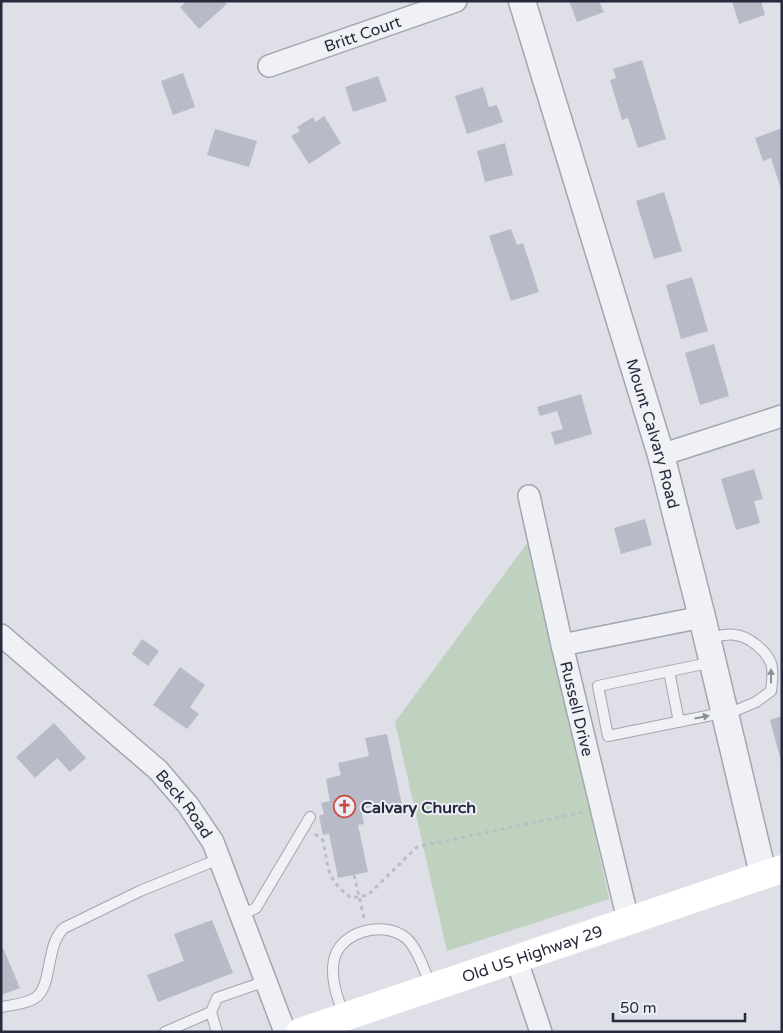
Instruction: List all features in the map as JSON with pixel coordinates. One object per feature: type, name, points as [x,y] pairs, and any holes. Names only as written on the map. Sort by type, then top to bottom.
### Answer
[{"type":"main road","name":"Old US Highway 29","points":[[300,1032],[628,920],[775,875]]},
{"type":"street","name":"Britt Court","points":[[269,66],[456,1]]},
{"type":"street","name":"Mount Calvary Road","points":[[522,1],[660,455],[725,712],[775,875]]},
{"type":"street","points":[[660,455],[782,416]]},
{"type":"street","name":"Russell Drive","points":[[529,496],[562,645],[628,920]]},
{"type":"street","name":"Beck Road","points":[[1,635],[158,770],[188,805],[212,842],[285,1032]]},
{"type":"street","points":[[562,645],[707,639]]},
{"type":"street","points":[[516,958],[541,1032]]},
{"type":"lane","points":[[735,634],[763,650],[771,663],[771,691],[756,702],[725,712],[608,736],[598,686],[669,671],[707,639],[735,634]]},
{"type":"lane","points":[[669,671],[679,722]]},
{"type":"lane","points":[[240,915],[256,908],[307,821]]},
{"type":"lane","points":[[1,1007],[28,1002],[37,997],[44,989],[56,934],[64,928],[140,891],[219,859]]},
{"type":"lane","points":[[345,1018],[336,994],[333,973],[334,960],[338,950],[353,935],[381,929],[394,930],[408,939],[418,956],[431,987]]},
{"type":"lane","points":[[165,1032],[211,1012],[218,998],[266,981]]},
{"type":"lane","points":[[211,1012],[217,1032]]},
{"type":"path","points":[[307,821],[323,840],[330,877],[338,887],[352,898],[368,895],[417,847],[601,808]]},
{"type":"path","points":[[354,875],[367,931]]},
{"type":"green space","points":[[531,538],[609,899],[447,951],[395,722]]},
{"type":"building","points":[[187,1],[224,1],[227,4],[199,29],[180,7]]},
{"type":"building","points":[[569,1],[599,1],[604,12],[577,22]]},
{"type":"building","points":[[732,1],[761,1],[765,15],[739,24]]},
{"type":"building","points":[[642,60],[666,139],[638,148],[628,118],[622,120],[610,80],[616,78],[613,69]]},
{"type":"building","points":[[183,73],[195,107],[173,115],[161,81]]},
{"type":"building","points":[[378,76],[387,101],[353,112],[345,87]]},
{"type":"building","points":[[483,87],[489,107],[497,105],[503,122],[467,134],[455,96]]},
{"type":"building","points":[[324,116],[341,143],[309,164],[291,136],[300,131],[297,127],[313,117],[316,122]]},
{"type":"building","points":[[782,128],[781,189],[771,158],[763,161],[755,138]]},
{"type":"building","points":[[215,129],[257,141],[249,167],[207,155]]},
{"type":"building","points":[[505,143],[513,175],[485,182],[477,151]]},
{"type":"building","points":[[664,192],[682,251],[654,259],[636,201]]},
{"type":"building","points":[[511,229],[517,245],[523,243],[539,292],[511,301],[489,236]]},
{"type":"building","points":[[692,277],[708,331],[681,339],[666,285]]},
{"type":"building","points":[[714,344],[729,396],[700,405],[685,353]]},
{"type":"building","points":[[581,394],[592,434],[555,445],[551,432],[563,429],[557,411],[540,416],[537,407]]},
{"type":"building","points":[[754,469],[763,499],[754,501],[760,523],[736,530],[721,479]]},
{"type":"building","points":[[645,519],[652,545],[621,554],[614,528]]},
{"type":"building","points":[[142,639],[159,651],[148,666],[132,654]]},
{"type":"building","points":[[180,667],[205,685],[190,707],[199,714],[187,729],[153,705]]},
{"type":"building","points":[[782,716],[782,761],[781,761],[770,720]]},
{"type":"building","points":[[54,723],[86,758],[70,772],[57,758],[35,778],[16,757]]},
{"type":"building","name":"Calvary Church","points":[[387,734],[403,810],[379,815],[377,806],[361,809],[364,824],[358,825],[368,872],[338,878],[329,834],[323,835],[319,816],[324,814],[321,803],[330,801],[326,779],[341,775],[338,763],[369,756],[365,738]]},
{"type":"building","points":[[212,920],[233,973],[158,1002],[147,975],[184,961],[174,934]]},
{"type":"building","points":[[3,948],[20,988],[1,995],[1,949]]},
{"type":"place","name":"Calvary Church","points":[[345,807]]}]
